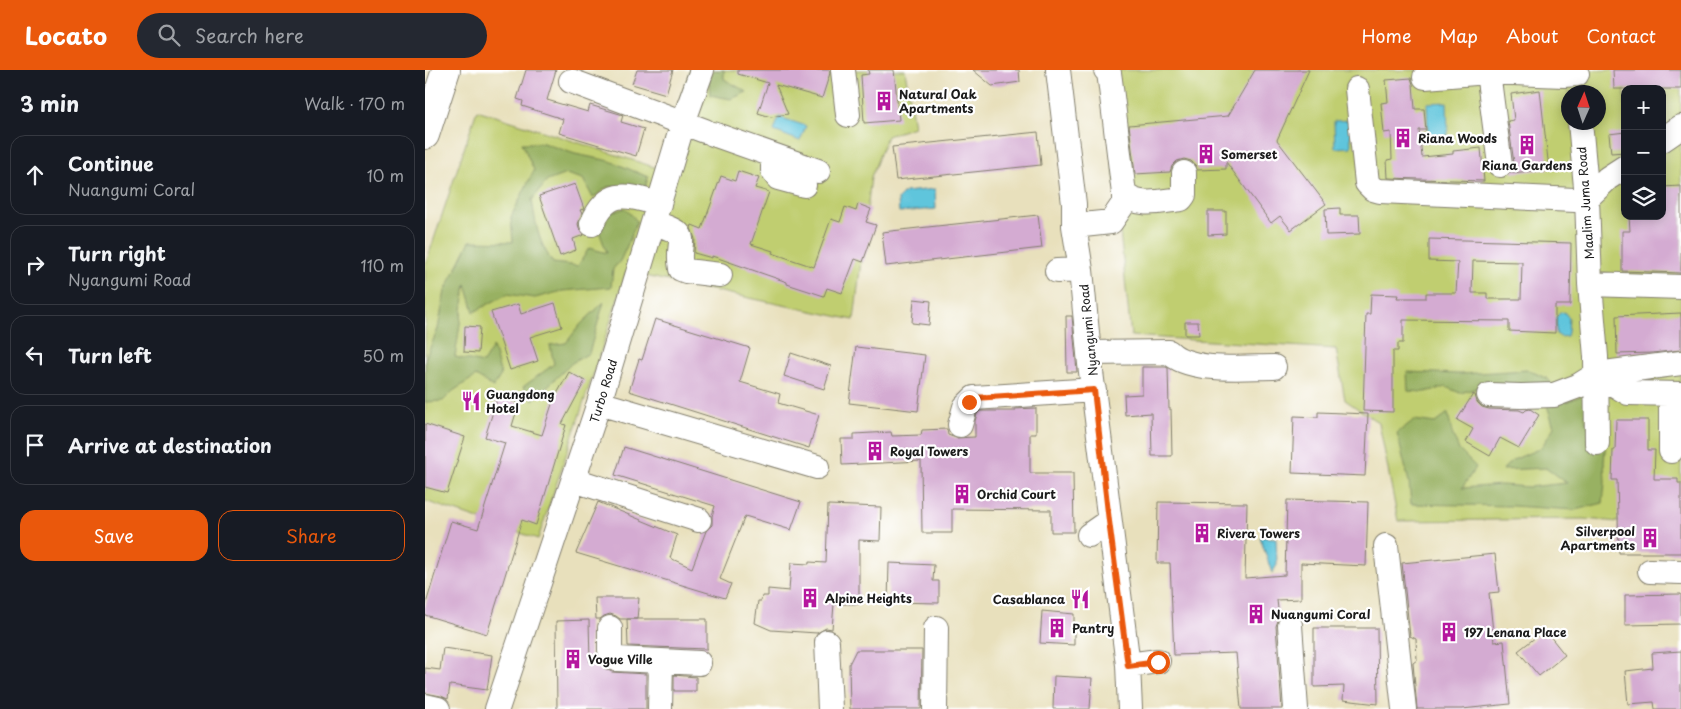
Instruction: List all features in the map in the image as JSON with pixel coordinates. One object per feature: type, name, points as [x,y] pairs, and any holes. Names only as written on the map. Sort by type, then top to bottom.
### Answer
[{"type":"main road","points":[[425,135],[445,70]]},
{"type":"street","name":"Turbo Road","points":[[497,709],[599,403],[657,214],[700,129],[702,70]]},
{"type":"street","points":[[843,70],[848,115]]},
{"type":"street","points":[[1074,226],[1111,222],[1124,203],[1125,194],[1110,80],[1109,73],[1106,70]]},
{"type":"street","name":"Nyangumi Road","points":[[1061,71],[1074,204],[1074,226],[1081,270],[1089,353],[1128,666],[1130,709]]},
{"type":"street","points":[[1488,72],[1500,165]]},
{"type":"street","points":[[1425,77],[1488,72],[1564,75],[1577,79]]},
{"type":"street","points":[[571,82],[773,156],[773,171],[779,178],[811,178]]},
{"type":"street","points":[[1357,89],[1367,183],[1373,189],[1380,191],[1575,200],[1587,198],[1608,178],[1621,170]]},
{"type":"street","points":[[1666,137],[1681,127]]},
{"type":"street","name":"Maalim Juma Road","points":[[1581,130],[1587,198],[1590,284],[1597,374],[1597,443]]},
{"type":"street","points":[[1125,194],[1130,199],[1139,202],[1181,199],[1184,194],[1184,173]]},
{"type":"street","points":[[593,224],[603,205],[610,199],[621,196],[633,196],[680,234],[682,244],[681,269],[721,275]]},
{"type":"street","points":[[1057,271],[1081,270]]},
{"type":"street","points":[[1590,284],[1681,287]]},
{"type":"street","points":[[1089,353],[1169,352],[1179,359],[1200,366],[1274,367]]},
{"type":"street","points":[[1489,395],[1554,395],[1577,386],[1597,374],[1681,363]]},
{"type":"street","points":[[1597,374],[1628,393],[1676,394],[1671,451]]},
{"type":"street","points":[[960,425],[965,406],[974,398],[1094,390]]},
{"type":"street","points":[[599,403],[817,467]]},
{"type":"street","points":[[574,480],[699,520]]},
{"type":"street","points":[[1109,521],[1088,541],[1113,549]]},
{"type":"street","points":[[1386,546],[1404,709]]},
{"type":"street","points":[[1650,571],[1681,572]]},
{"type":"street","points":[[1290,624],[1297,709]]},
{"type":"street","points":[[610,628],[610,650],[613,658],[699,663]]},
{"type":"street","points":[[935,709],[936,628]]},
{"type":"street","points":[[827,642],[830,709]]},
{"type":"street","points":[[660,709],[661,661]]},
{"type":"street","points":[[1128,666],[1158,662]]},
{"type":"street","points":[[425,706],[438,709]]},
{"type":"green space","points":[[690,70],[905,70],[914,127],[887,136],[871,177],[854,320],[626,272],[538,539],[425,501],[425,266],[477,110],[657,168]]},
{"type":"green space","points":[[713,70],[724,70],[724,79],[747,92],[731,99],[710,95],[709,81]]},
{"type":"green space","points":[[1103,70],[1681,70],[1681,527],[1583,519],[1398,521],[1379,423],[1345,400],[1336,349],[1131,336]]},
{"type":"green space","points":[[522,143],[543,143],[575,154],[610,161],[648,177],[645,189],[626,186],[607,187],[593,198],[583,179],[566,174],[547,181],[532,200],[538,233],[553,263],[578,266],[589,248],[607,253],[599,231],[610,213],[625,208],[637,221],[620,261],[613,269],[611,287],[562,291],[535,298],[507,294],[474,312],[466,284],[455,357],[483,363],[493,347],[501,375],[493,387],[476,376],[453,391],[443,401],[425,402],[425,359],[438,329],[445,291],[470,241],[513,242],[511,217],[534,170]]},
{"type":"green space","points":[[604,302],[589,353],[572,363],[533,400],[523,387],[554,364],[550,345],[566,343],[580,325]]},
{"type":"green space","points":[[1528,370],[1548,379],[1567,402],[1584,394],[1589,400],[1585,417],[1589,428],[1607,429],[1603,503],[1575,510],[1513,506],[1411,504],[1409,482],[1397,433],[1414,420],[1435,423],[1448,413],[1452,433],[1459,450],[1476,467],[1462,488],[1501,485],[1529,487],[1567,483],[1547,468],[1502,470],[1513,460],[1541,448],[1554,427],[1547,405],[1482,387],[1460,393],[1446,387],[1425,392],[1408,391],[1407,372],[1460,374]]},
{"type":"water","points":[[1447,102],[1448,135],[1428,136],[1427,103]]},
{"type":"water","points":[[779,117],[806,126],[800,141],[774,131]]},
{"type":"water","points":[[1350,120],[1351,147],[1335,148],[1334,121]]},
{"type":"water","points":[[935,189],[936,209],[899,212],[898,199],[905,192]]},
{"type":"water","points":[[1564,312],[1569,318],[1568,332],[1567,336],[1561,337],[1556,334],[1556,317]]},
{"type":"water","points":[[1260,537],[1276,538],[1277,565],[1272,573]]},
{"type":"building","points":[[526,70],[556,70],[547,100],[588,112],[590,105],[623,115],[621,122],[644,129],[636,156],[559,133],[563,119],[522,106],[523,101],[517,99]]},
{"type":"building","points":[[637,70],[673,70],[666,94],[632,84]]},
{"type":"building","points":[[738,70],[829,70],[830,73],[822,98],[776,85],[788,114],[771,117],[758,113],[768,83],[738,74]]},
{"type":"building","name":"Natural Oak Apartments","points":[[868,70],[894,70],[899,120],[864,123],[861,75],[869,74]]},
{"type":"building","points":[[973,70],[1019,70],[1020,82],[992,86]]},
{"type":"building","name":"Somerset","points":[[1255,70],[1309,70],[1277,140],[1326,204],[1291,230],[1280,216],[1271,223],[1226,162],[1226,169],[1197,170],[1191,161],[1184,159],[1177,161],[1172,166],[1170,172],[1135,174],[1129,125],[1228,116]]},
{"type":"building","points":[[1613,70],[1681,70],[1681,89],[1666,89],[1666,85],[1621,85],[1621,89],[1614,89]]},
{"type":"building","name":"Riana Woods","points":[[1411,78],[1415,109],[1424,109],[1426,130],[1419,130],[1422,157],[1453,154],[1453,151],[1481,148],[1484,181],[1388,178],[1387,160],[1392,159],[1391,132],[1384,133],[1381,103],[1388,102],[1386,80]]},
{"type":"building","name":"Riana Gardens","points":[[1540,90],[1549,169],[1512,173],[1514,163],[1508,121],[1514,120],[1511,94]]},
{"type":"building","points":[[1038,132],[1041,165],[896,180],[892,147]]},
{"type":"building","points":[[1621,132],[1621,152],[1611,153],[1609,134]]},
{"type":"building","points":[[738,171],[759,178],[755,188],[769,192],[751,244],[814,267],[831,219],[840,222],[845,207],[856,211],[858,204],[871,209],[866,222],[876,225],[863,262],[855,259],[842,293],[827,288],[824,296],[712,256],[712,258],[694,253],[695,239],[691,228],[692,225],[702,229],[721,176],[735,181]]},
{"type":"building","points":[[575,184],[584,209],[580,210],[582,214],[578,224],[580,231],[584,235],[573,239],[576,250],[560,256],[539,196]]},
{"type":"building","points":[[1681,186],[1681,273],[1622,271],[1622,231],[1630,231],[1629,220],[1666,220],[1666,187]]},
{"type":"building","points":[[1340,208],[1340,215],[1359,215],[1360,234],[1326,235],[1325,209]]},
{"type":"building","points":[[1208,211],[1226,211],[1226,234],[1208,235]]},
{"type":"building","points":[[1038,215],[1042,248],[886,266],[882,232]]},
{"type":"building","points":[[1429,239],[1571,243],[1570,305],[1555,305],[1555,333],[1509,331],[1509,321],[1403,320],[1403,343],[1398,343],[1398,351],[1393,351],[1393,412],[1363,411],[1366,314],[1370,314],[1371,294],[1398,295],[1397,298],[1426,298],[1426,293],[1456,293],[1458,262],[1429,261]],"holes":[[[1473,261],[1522,262],[1521,299],[1487,299],[1487,293],[1472,293]]]},
{"type":"building","points":[[914,299],[931,301],[929,325],[912,323]]},
{"type":"building","points":[[555,303],[562,327],[530,337],[538,361],[510,370],[491,312],[518,304],[521,314]]},
{"type":"building","points":[[1681,313],[1681,350],[1617,354],[1616,316]]},
{"type":"building","points":[[1066,316],[1072,316],[1077,372],[1067,372]]},
{"type":"building","points":[[655,319],[750,348],[740,382],[780,394],[778,403],[819,415],[809,448],[629,391],[639,359],[642,360]]},
{"type":"building","points":[[1185,322],[1198,322],[1199,335],[1185,335]]},
{"type":"building","points":[[465,326],[480,327],[478,353],[464,352]]},
{"type":"building","points":[[856,347],[925,355],[918,411],[849,403]]},
{"type":"building","points":[[791,353],[831,366],[824,389],[784,376]]},
{"type":"building","points":[[1142,367],[1168,368],[1172,456],[1152,456],[1151,413],[1125,415],[1124,395],[1142,394]]},
{"type":"building","points":[[569,372],[585,381],[562,424],[566,425],[536,525],[522,520],[487,634],[425,615],[425,607],[451,521],[478,529],[505,443],[485,437],[498,396],[519,403],[512,426],[542,435],[553,401]]},
{"type":"building","points":[[1473,394],[1482,407],[1524,412],[1530,409],[1539,415],[1519,448],[1500,438],[1490,456],[1466,442],[1473,429],[1457,420]]},
{"type":"building","points":[[1036,408],[1036,434],[1030,434],[1030,473],[1073,473],[1074,532],[1051,532],[1051,510],[952,509],[952,533],[922,533],[921,461],[842,465],[841,439],[854,439],[854,434],[891,432],[892,436],[921,435],[922,430],[947,429],[948,435],[956,438],[975,437],[975,421],[980,411],[1015,411],[1015,409]]},
{"type":"building","points":[[1318,412],[1368,414],[1365,476],[1292,473],[1294,416],[1318,417]]},
{"type":"building","points":[[1616,420],[1648,420],[1648,450],[1655,450],[1654,479],[1678,479],[1678,483],[1681,483],[1681,553],[1619,553],[1617,480],[1612,480]]},
{"type":"building","points":[[425,424],[465,437],[447,493],[425,487]]},
{"type":"building","points":[[624,447],[801,502],[791,530],[745,516],[720,579],[731,584],[725,598],[576,553],[598,502],[677,535],[670,558],[692,568],[706,531],[712,525],[715,506],[615,475]]},
{"type":"building","points":[[1287,500],[1368,502],[1366,566],[1301,563],[1301,599],[1277,600],[1279,618],[1276,626],[1282,709],[1241,709],[1236,653],[1174,655],[1170,563],[1157,563],[1158,502],[1247,503],[1245,578],[1285,575]]},
{"type":"building","points":[[828,505],[881,507],[880,541],[859,540],[859,604],[834,604],[832,629],[826,628],[817,633],[771,630],[755,623],[758,601],[761,601],[762,596],[768,596],[768,589],[789,591],[791,563],[826,563]]},
{"type":"building","name":"197 Lenana Place","points":[[1495,554],[1499,592],[1489,593],[1494,642],[1504,641],[1510,704],[1462,709],[1417,709],[1413,663],[1417,660],[1416,639],[1410,636],[1402,563]]},
{"type":"building","points":[[889,563],[934,565],[933,581],[939,581],[939,603],[888,602]]},
{"type":"building","points":[[1681,594],[1681,624],[1625,625],[1625,595]]},
{"type":"building","points":[[595,598],[639,598],[637,619],[620,619],[610,614],[596,619]]},
{"type":"building","name":"Pantry","points":[[1042,611],[1074,614],[1074,645],[1040,643]]},
{"type":"building","name":"Vogue Ville","points":[[627,619],[707,619],[707,649],[628,646]]},
{"type":"building","points":[[589,620],[590,662],[600,662],[604,668],[612,672],[646,674],[646,709],[557,709],[556,621]]},
{"type":"building","points":[[1314,628],[1377,628],[1378,704],[1343,700],[1344,686],[1314,687]]},
{"type":"building","points":[[1545,630],[1565,655],[1539,676],[1518,651]]},
{"type":"building","points":[[443,648],[492,655],[487,690],[450,685],[448,699],[425,693],[425,668],[440,670]]},
{"type":"building","points":[[856,650],[922,650],[921,709],[850,709],[849,664]]},
{"type":"building","points":[[1681,651],[1681,709],[1655,709],[1654,702],[1628,704],[1625,671],[1653,668],[1652,653]]},
{"type":"building","points":[[674,675],[696,677],[696,691],[674,691]]},
{"type":"building","points":[[1054,676],[1092,678],[1090,709],[1053,709]]},
{"type":"place","name":"Natural Oak Apartments","points":[[884,101]]},
{"type":"place","name":"Riana Woods","points":[[1403,138]]},
{"type":"place","name":"Riana Gardens","points":[[1527,145]]},
{"type":"place","name":"Somerset","points":[[1206,154]]},
{"type":"place","name":"Guangdong Hotel","points":[[471,401]]},
{"type":"place","name":"Royal Towers","points":[[875,451]]},
{"type":"place","name":"Orchid Court","points":[[962,494]]},
{"type":"place","name":"Rivera Towers","points":[[1202,533]]},
{"type":"place","name":"Silverpool Apartments","points":[[1650,538]]},
{"type":"place","name":"Alpine Heights","points":[[810,598]]},
{"type":"place","name":"Casablanca","points":[[1080,599]]},
{"type":"place","name":"Nuangumi Coral","points":[[1256,614]]},
{"type":"place","name":"Pantry","points":[[1057,628]]},
{"type":"place","name":"197 Lenana Place","points":[[1449,632]]},
{"type":"place","name":"Vogue Ville","points":[[573,659]]},
{"type":"route","points":[[969,402],[974,398],[1094,390],[1128,666],[1158,662]]}]
